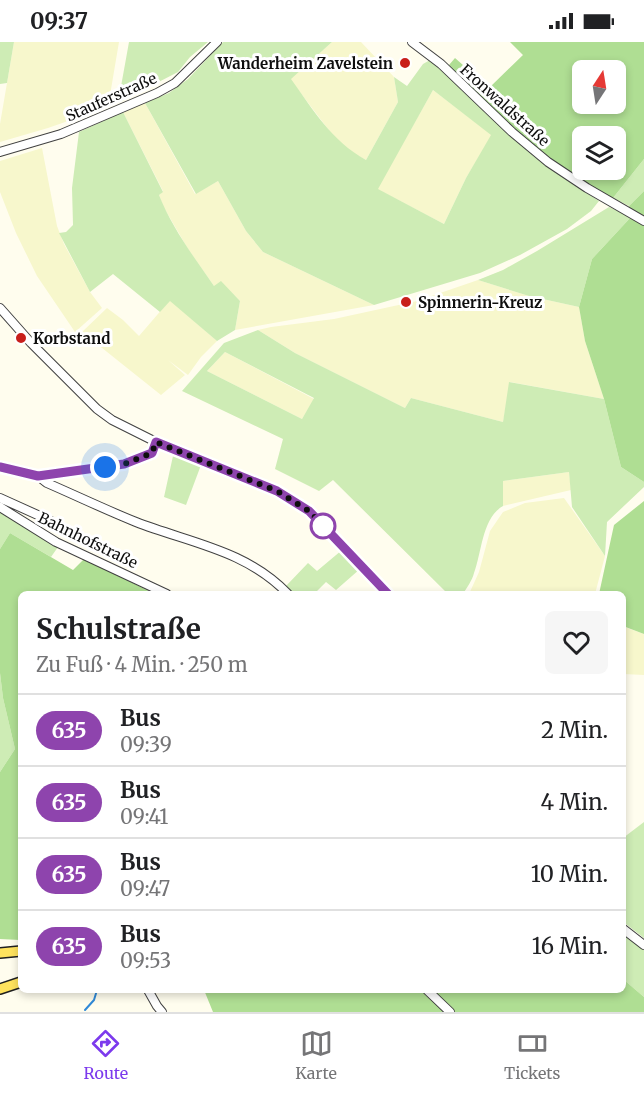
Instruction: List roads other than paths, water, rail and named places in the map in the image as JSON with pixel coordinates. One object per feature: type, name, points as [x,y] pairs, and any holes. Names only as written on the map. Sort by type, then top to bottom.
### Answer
[{"type":"main road","points":[[0,953],[18,951]]},
{"type":"main road","points":[[0,989],[18,983]]},
{"type":"street","name":"Stauferstraße","points":[[0,152],[61,134],[158,93],[175,83],[217,42]]},
{"type":"street","name":"Fronwaldstraße","points":[[412,42],[441,64],[512,132],[548,162],[587,189],[644,221]]},
{"type":"street","points":[[1,314],[97,409],[127,429],[277,491],[294,501],[309,511],[385,591]]},
{"type":"street","points":[[0,467],[38,476],[124,464],[152,453],[156,442]]},
{"type":"street","points":[[38,476],[47,483],[134,521],[244,560],[266,573],[285,591]]},
{"type":"street","points":[[0,498],[51,521]]},
{"type":"street","name":"Bahnhofstraße","points":[[0,507],[56,542],[161,591]]},
{"type":"street","points":[[626,931],[644,945]]},
{"type":"street","points":[[150,993],[162,1012]]},
{"type":"street","points":[[430,993],[450,1012]]},
{"type":"waterway","points":[[85,1010],[94,1000],[96,993]]},
{"type":"place","name":"Wanderheim Zavelstein","points":[[405,63]]},
{"type":"place","name":"Spinnerin-Kreuz","points":[[406,302]]},
{"type":"place","name":"Korbstand","points":[[21,338]]}]
